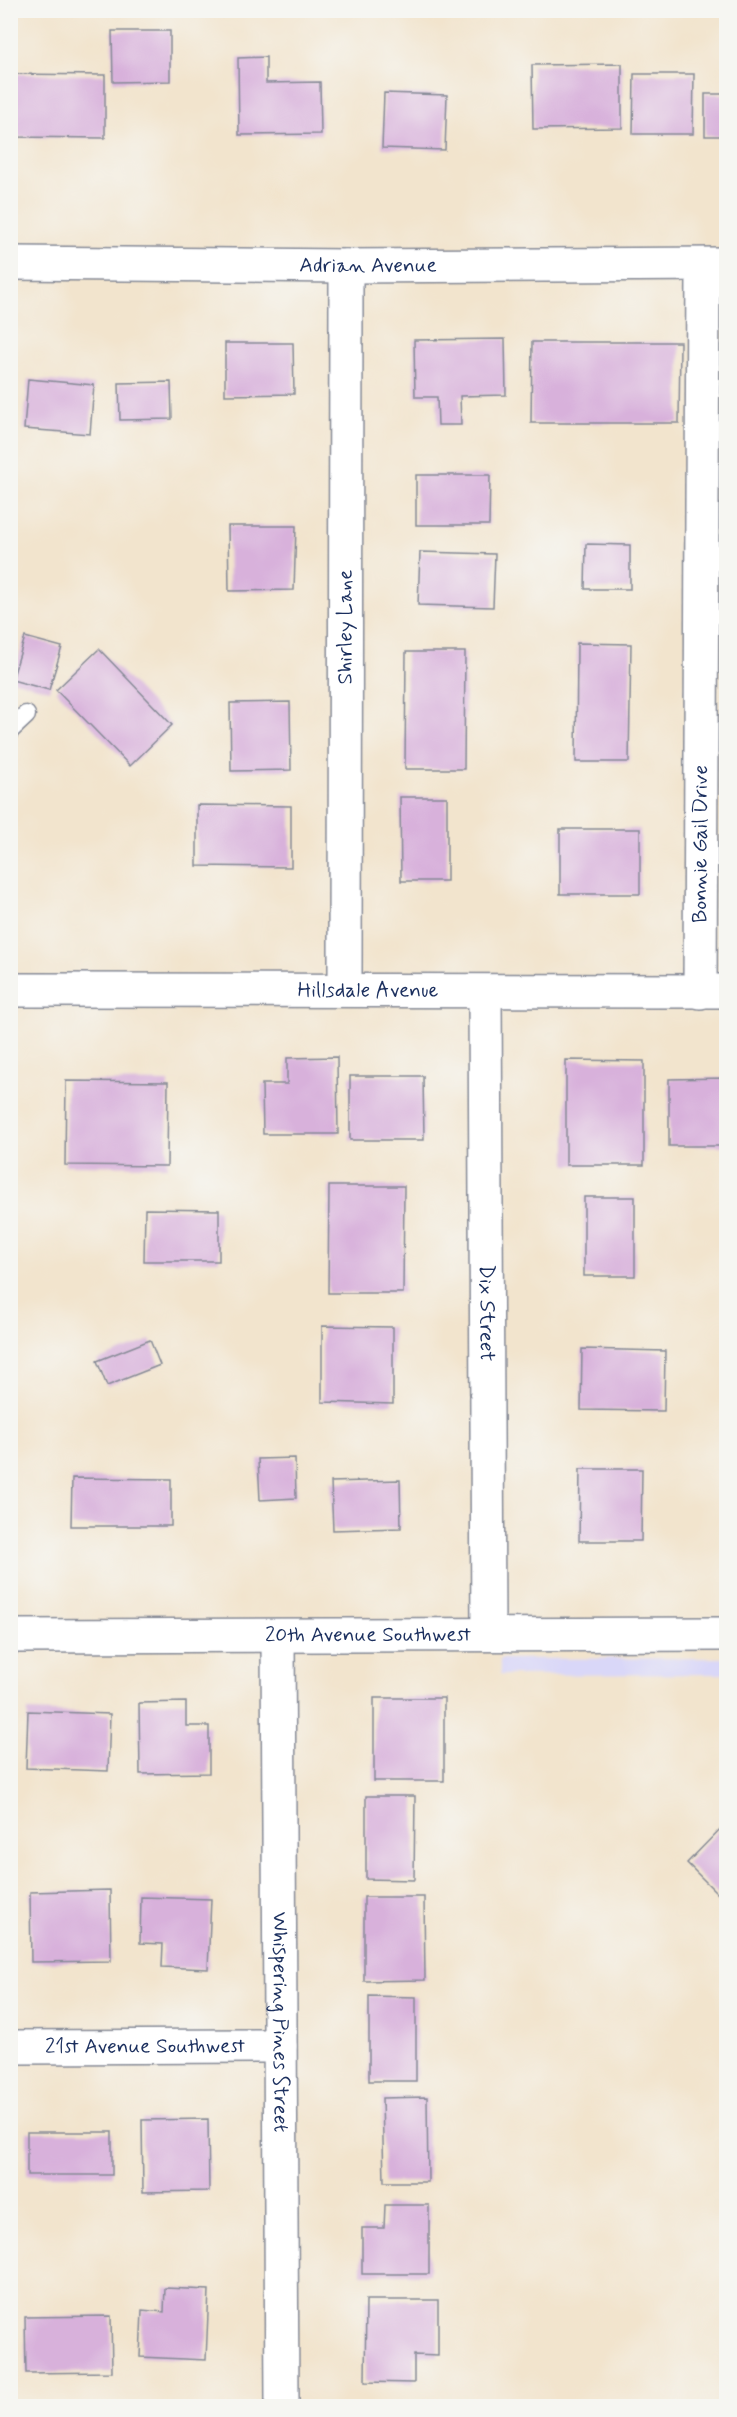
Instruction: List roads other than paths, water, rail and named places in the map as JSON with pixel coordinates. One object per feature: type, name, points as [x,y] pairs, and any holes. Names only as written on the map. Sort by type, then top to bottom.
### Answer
[{"type":"street","name":"Adrian Avenue","points":[[10,263],[346,266],[715,264]]},
{"type":"street","name":"Bonnie Gail Drive","points":[[713,991],[715,264]]},
{"type":"street","name":"Shirley Lane","points":[[345,989],[346,266]]},
{"type":"street","name":"Hillsdale Avenue","points":[[10,990],[713,991]]},
{"type":"street","name":"Dix Street","points":[[485,992],[488,1634]]},
{"type":"street","name":"20th Avenue Southwest","points":[[10,1636],[726,1634]]},
{"type":"street","name":"Whispering Pines Street","points":[[278,1636],[282,2406]]},
{"type":"street","name":"21st Avenue Southwest","points":[[10,2047],[280,2046]]},
{"type":"lane","points":[[10,730],[26,716]]}]
